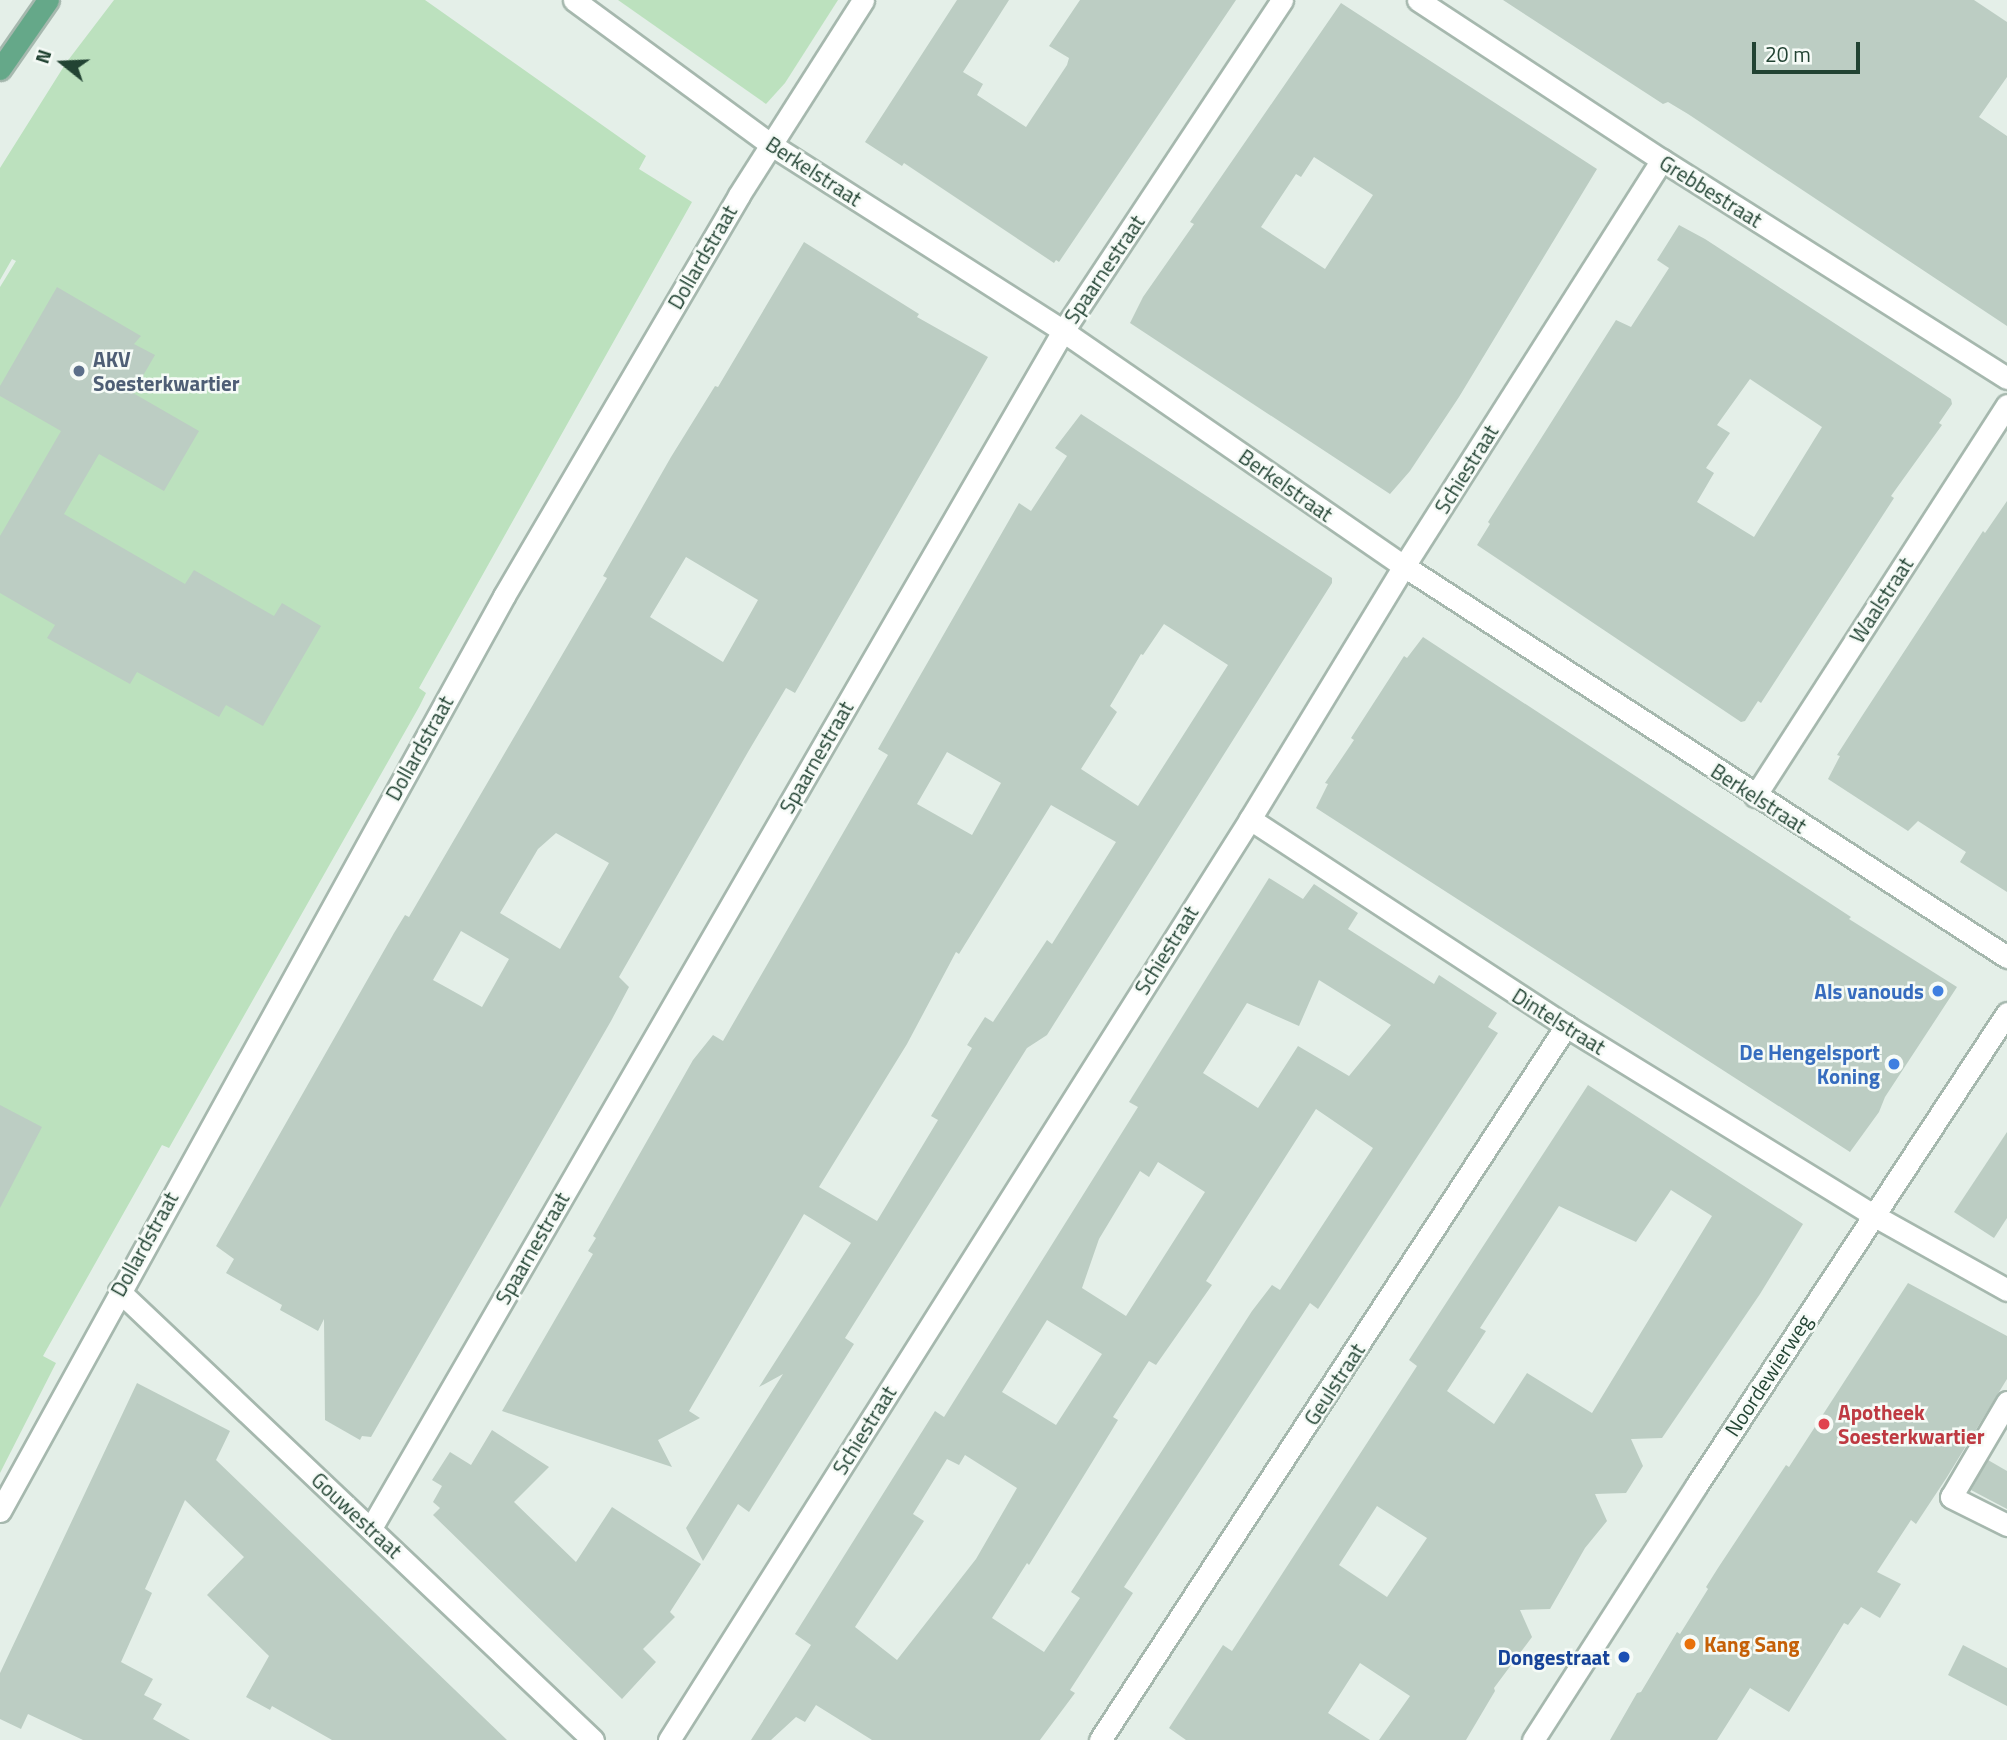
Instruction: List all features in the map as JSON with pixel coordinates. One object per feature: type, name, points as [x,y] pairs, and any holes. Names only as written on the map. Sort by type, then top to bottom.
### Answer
[{"type":"main road","points":[[0,69],[48,0]]},
{"type":"street","name":"Berkelstraat","points":[[574,0],[770,144],[1063,331],[1404,566],[2007,957]]},
{"type":"street","name":"Dollardstraat","points":[[0,1511],[118,1291],[504,596],[770,144],[863,0]]},
{"type":"street","name":"Spaarnestraat","points":[[371,1528],[1063,331],[1283,0]]},
{"type":"street","name":"Grebbestraat","points":[[1418,0],[1662,160],[2007,378]]},
{"type":"street","name":"Schiestraat","points":[[669,1740],[1250,819],[1404,566],[1662,160]]},
{"type":"street","name":"Waalstraat","points":[[1755,796],[2007,405]]},
{"type":"street","name":"Dintelstraat","points":[[1250,819],[1566,1026],[1873,1215],[2007,1290]]},
{"type":"street","name":"Noordewierweg","points":[[1533,1740],[2007,1013]]},
{"type":"street","name":"Geulstraat","points":[[1108,1737],[1566,1026]]},
{"type":"street","name":"Gouwestraat","points":[[118,1291],[593,1740]]},
{"type":"street","points":[[2007,1402],[1951,1496],[2007,1525]]},
{"type":"green space","points":[[114,0],[425,0],[646,156],[639,169],[692,202],[419,688],[426,693],[419,707],[169,1148],[162,1145],[43,1356],[56,1363],[0,1473],[0,287],[16,261],[12,259],[0,280],[0,168],[66,63]]},
{"type":"green space","points":[[618,0],[838,0],[785,83],[766,104]]},
{"type":"building","points":[[957,0],[1009,0],[963,72],[983,84],[977,95],[1026,127],[1067,65],[1069,58],[1049,46],[1080,0],[1236,0],[1059,262],[1056,260],[1054,263],[904,163],[902,166],[865,142]]},
{"type":"building","points":[[1503,0],[1974,0],[2007,22],[2007,77],[1979,117],[2007,136],[2007,326],[1688,114],[1668,102],[1663,104]]},
{"type":"building","points":[[1341,3],[1597,169],[1459,397],[1410,471],[1390,494],[1130,323],[1143,297],[1194,224],[1190,222]],"holes":[[[1314,157],[1373,195],[1325,269],[1261,227],[1296,174],[1301,177]]]},
{"type":"building","points":[[1679,225],[1705,239],[1951,399],[1952,404],[1939,423],[1942,425],[1891,496],[1894,498],[1761,703],[1758,701],[1745,721],[1741,722],[1477,545],[1490,524],[1488,522],[1616,320],[1631,327],[1669,268],[1657,260]],"holes":[[[1750,379],[1822,427],[1754,537],[1697,502],[1714,473],[1706,468],[1730,433],[1717,425]]]},
{"type":"building","points":[[804,242],[919,314],[917,317],[988,357],[795,693],[786,688],[748,752],[619,977],[629,987],[611,1021],[371,1437],[362,1436],[360,1440],[325,1420],[324,1319],[318,1331],[280,1310],[282,1305],[226,1273],[234,1259],[216,1246],[394,933],[405,915],[409,917],[607,578],[603,576],[671,457],[715,386],[718,387]],"holes":[[[686,557],[758,600],[723,662],[650,617]],[[556,833],[609,863],[560,949],[500,913],[538,849]],[[461,931],[509,959],[482,1007],[433,980]]]},
{"type":"building","points":[[57,287],[141,336],[134,344],[155,355],[133,393],[199,431],[164,491],[99,454],[64,514],[185,584],[194,570],[274,616],[282,603],[321,626],[263,726],[226,705],[219,717],[137,672],[130,684],[47,638],[55,625],[0,593],[0,536],[61,431],[0,396],[0,386]]},
{"type":"building","points":[[1081,414],[1332,578],[1332,583],[1047,1035],[1027,1048],[924,1212],[845,1338],[854,1344],[749,1512],[738,1504],[703,1561],[686,1528],[783,1374],[759,1387],[851,1243],[804,1214],[689,1411],[700,1418],[658,1440],[672,1467],[502,1411],[593,1254],[588,1251],[596,1238],[593,1236],[693,1060],[713,1035],[723,1041],[888,755],[878,749],[1019,503],[1031,511],[1067,456],[1055,448]],"holes":[[[1164,624],[1228,665],[1138,806],[1081,769],[1117,712],[1110,706],[1141,654],[1143,655]],[[947,752],[1001,783],[972,835],[917,804]],[[1051,805],[1116,842],[1052,944],[1047,940],[993,1022],[985,1017],[967,1045],[972,1048],[931,1116],[938,1120],[877,1221],[819,1187],[907,1044],[956,952],[959,954]]]},
{"type":"building","points":[[2007,501],[2007,892],[1960,862],[1966,852],[1918,821],[1908,831],[1828,779],[1840,756],[1837,755],[1862,716],[1983,531],[1985,533]]},
{"type":"building","points":[[1423,637],[1851,917],[1849,919],[1957,987],[1885,1097],[1879,1112],[1850,1152],[1316,808],[1328,784],[1325,783],[1354,740],[1351,738],[1404,656],[1407,658]]},
{"type":"building","points":[[1269,878],[1303,899],[1314,884],[1358,913],[1348,929],[1434,984],[1439,975],[1497,1013],[1488,1027],[1498,1033],[1318,1309],[1310,1303],[1124,1587],[1133,1593],[1070,1690],[1075,1693],[1040,1740],[872,1740],[816,1705],[805,1722],[796,1717],[771,1740],[751,1740],[811,1645],[795,1634],[935,1411],[944,1417],[1138,1107],[1129,1102]],"holes":[[[1319,980],[1391,1025],[1349,1076],[1298,1046],[1258,1108],[1203,1073],[1247,1003],[1299,1026]],[[1316,1109],[1373,1148],[1280,1290],[1272,1285],[1252,1311],[1071,1592],[1080,1598],[1044,1652],[992,1618],[1027,1563],[1029,1565],[1118,1420],[1113,1417],[1149,1361],[1156,1365],[1212,1285],[1206,1281]],[[1158,1162],[1205,1192],[1126,1316],[1082,1288],[1099,1239],[1140,1171],[1149,1177]],[[1047,1320],[1102,1354],[1056,1425],[1002,1392]],[[965,1455],[1017,1488],[976,1559],[897,1660],[855,1627],[924,1521],[913,1514],[947,1459],[959,1465]]]},
{"type":"building","points":[[1588,1085],[1803,1224],[1760,1294],[1662,1438],[1631,1439],[1643,1466],[1626,1493],[1595,1494],[1607,1521],[1585,1548],[1550,1609],[1520,1610],[1532,1637],[1494,1688],[1495,1691],[1466,1740],[1379,1740],[1410,1696],[1360,1663],[1328,1713],[1370,1740],[1186,1740],[1169,1728],[1223,1645],[1232,1651],[1417,1366],[1409,1360]],"holes":[[[1671,1190],[1712,1216],[1592,1413],[1527,1373],[1494,1424],[1447,1391],[1486,1331],[1480,1328],[1559,1206],[1636,1242]],[[1377,1506],[1427,1538],[1387,1597],[1339,1565]]]},
{"type":"building","points":[[0,1105],[42,1127],[0,1208]]},
{"type":"building","points":[[2007,1132],[2007,1218],[1994,1238],[1954,1212]]},
{"type":"building","points":[[1908,1283],[2007,1336],[2007,1379],[1916,1524],[1911,1520],[1877,1572],[1901,1584],[1880,1618],[1861,1607],[1848,1625],[1844,1623],[1789,1712],[1750,1688],[1717,1740],[1610,1740],[1677,1632],[1680,1634],[1718,1568],[1786,1465],[1789,1467]]},
{"type":"building","points":[[137,1383],[230,1431],[216,1460],[507,1740],[332,1740],[272,1706],[270,1710],[246,1697],[269,1656],[207,1595],[244,1557],[185,1500],[145,1589],[152,1593],[121,1662],[153,1679],[144,1695],[162,1704],[153,1719],[190,1740],[83,1740],[28,1714],[21,1729],[0,1719],[0,1673]]},
{"type":"building","points":[[492,1430],[549,1467],[514,1502],[576,1562],[612,1507],[701,1564],[670,1612],[675,1617],[643,1649],[656,1662],[622,1699],[433,1515],[440,1508],[433,1502],[442,1486],[432,1480],[450,1452],[471,1465]]},
{"type":"building","points":[[1988,1460],[2007,1471],[2007,1509],[1971,1490]]},
{"type":"building","points":[[1963,1645],[2007,1668],[2007,1706],[1948,1675]]},
{"type":"place","name":"AKV Soesterkwartier","points":[[79,371]]},
{"type":"place","name":"Als vanouds","points":[[1938,991]]},
{"type":"place","name":"De Hengelsport Koning","points":[[1894,1064]]},
{"type":"place","name":"Apotheek Soesterkwartier","points":[[1824,1424]]},
{"type":"place","name":"Kang Sang","points":[[1690,1644]]},
{"type":"place","name":"Dongestraat","points":[[1624,1657]]}]
